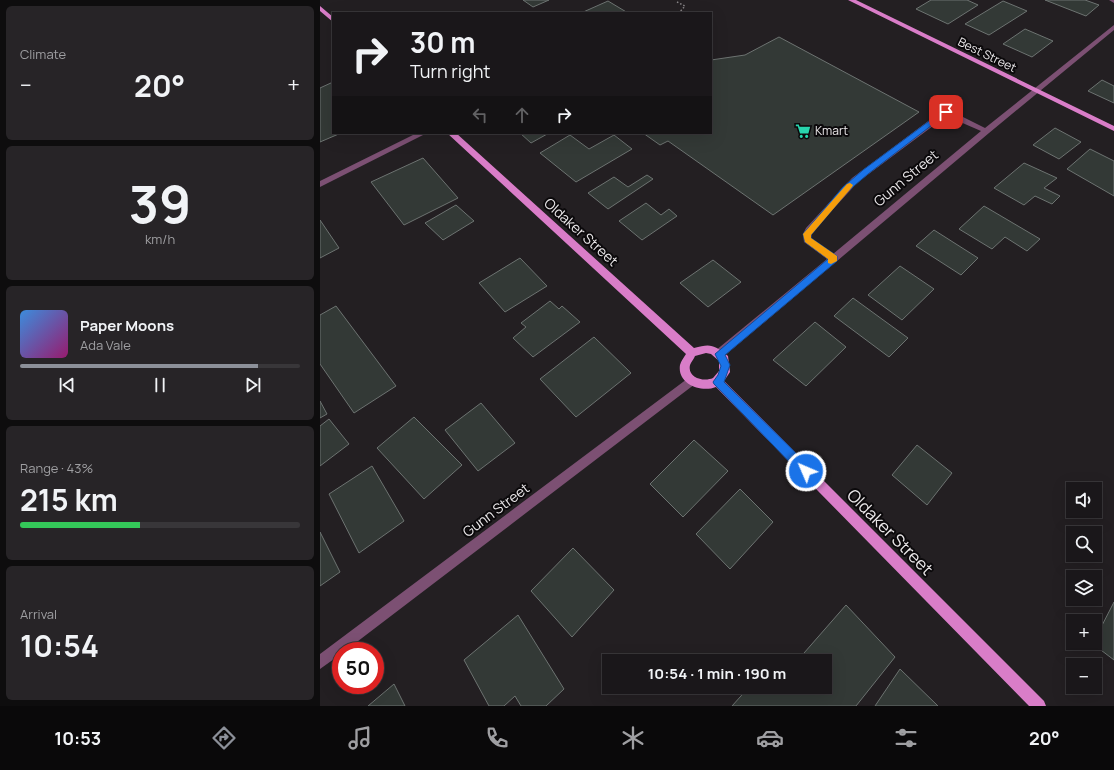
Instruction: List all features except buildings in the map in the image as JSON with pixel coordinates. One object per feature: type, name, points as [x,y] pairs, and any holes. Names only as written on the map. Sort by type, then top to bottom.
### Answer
[{"type":"main road","name":"Best Street","points":[[850,0],[1114,129]]},
{"type":"main road","points":[[320,8],[332,19]]},
{"type":"main road","name":"Oldaker Street","points":[[452,134],[692,353]]},
{"type":"main road","points":[[706,349],[719,354],[726,365],[722,377],[717,382],[704,385],[691,381],[684,370],[685,363],[692,353],[706,349]]},
{"type":"main road","name":"Oldaker Street","points":[[717,382],[1039,706]]},
{"type":"street","name":"Gunn Street","points":[[719,354],[986,131],[1114,27]]},
{"type":"street","points":[[834,258],[807,240],[807,234],[855,180],[950,114],[986,131]]},
{"type":"street","points":[[320,184],[421,134]]},
{"type":"street","name":"Gunn Street","points":[[320,662],[691,381]]},
{"type":"path","points":[[677,2],[685,6],[680,12]]},
{"type":"slow traffic","points":[[831,261],[834,258],[807,240],[806,237],[809,230],[850,185]]},
{"type":"place","name":"Kmart","points":[[803,131]]},
{"type":"route","points":[[806,471],[717,382],[725,372],[726,365],[724,359],[719,354],[834,258],[807,240],[806,237],[809,230],[846,189],[865,172],[946,112]]}]
